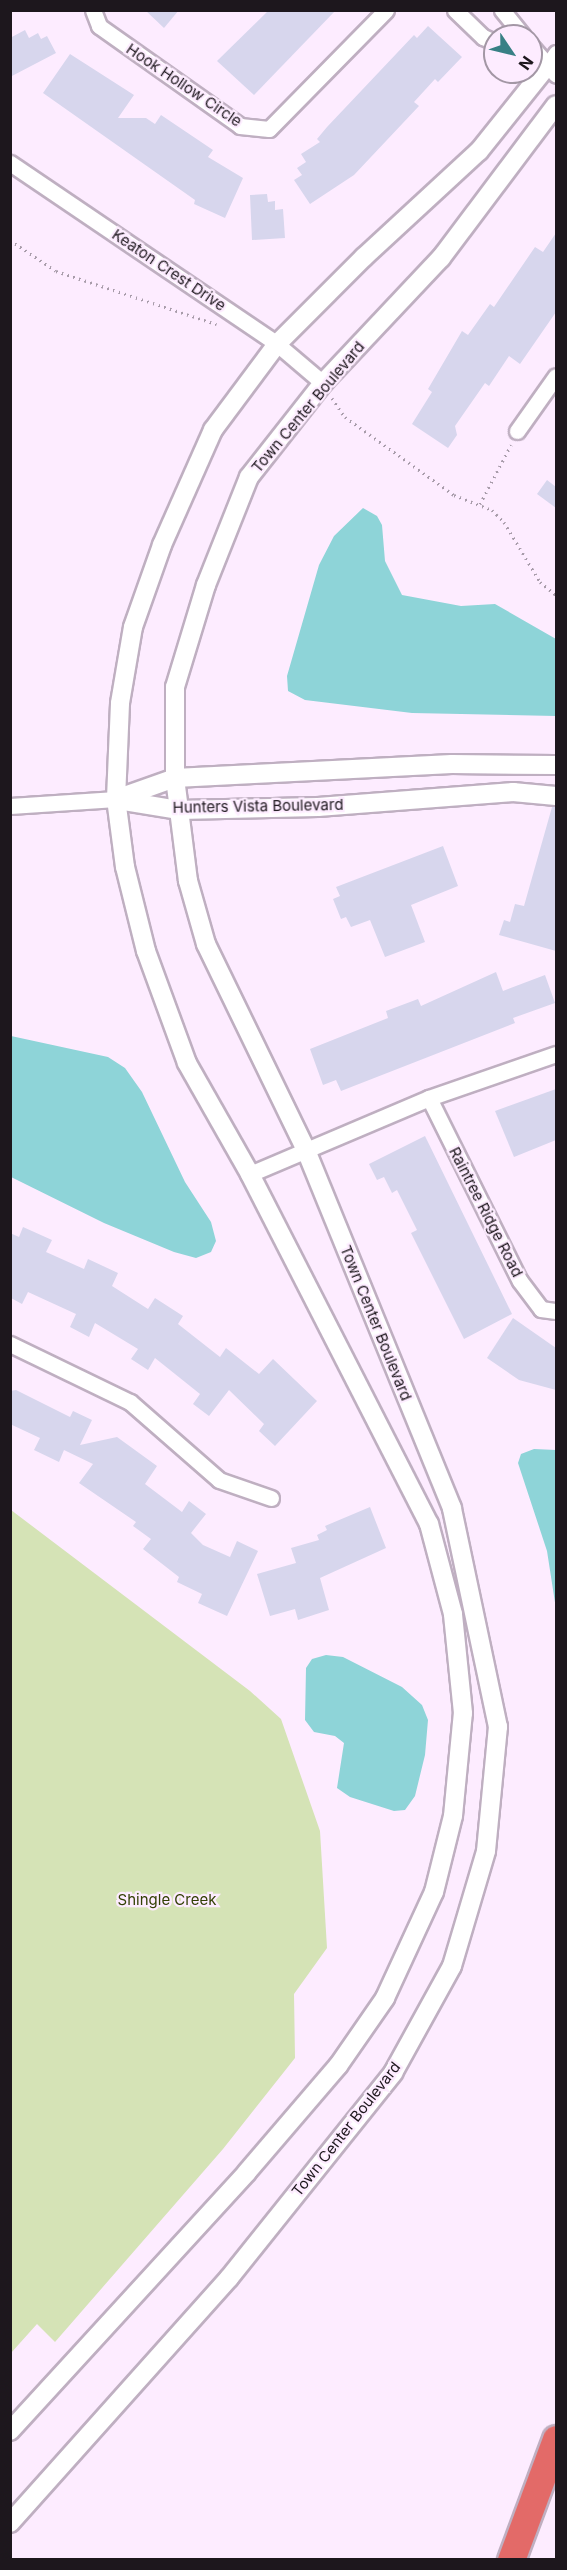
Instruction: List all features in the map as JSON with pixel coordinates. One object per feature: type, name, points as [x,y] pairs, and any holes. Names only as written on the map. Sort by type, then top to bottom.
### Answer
[{"type":"highway","points":[[511,2559],[556,2439]]},
{"type":"street","name":"Hook Hollow Circle","points":[[93,10],[99,26],[240,126],[268,129],[386,10]]},
{"type":"street","points":[[455,10],[483,37]]},
{"type":"street","points":[[502,10],[513,24]]},
{"type":"street","points":[[10,2432],[247,2172],[338,2066],[386,1998],[434,1892],[453,1816],[463,1713],[453,1614],[429,1524],[250,1173],[187,1063],[146,951],[124,867],[116,799],[120,703],[133,627],[162,545],[213,430],[277,344],[364,257],[479,151],[548,63]]},
{"type":"street","name":"Town Center Boulevard","points":[[10,2523],[228,2278],[393,2073],[453,1966],[486,1851],[498,1727],[452,1508],[305,1148],[206,944],[188,880],[175,778],[175,687],[206,585],[249,477],[323,383],[441,258],[556,105]]},
{"type":"street","name":"Keaton Crest Drive","points":[[10,163],[277,344],[323,383]]},
{"type":"street","points":[[517,431],[555,382]]},
{"type":"street","name":"Hunters Vista Boulevard","points":[[116,799],[175,778],[452,764],[556,765]]},
{"type":"street","name":"Hunters Vista Boulevard","points":[[116,799],[179,810],[318,807],[513,792],[556,796]]},
{"type":"street","points":[[10,806],[116,799]]},
{"type":"street","points":[[250,1173],[305,1148],[429,1098],[556,1054]]},
{"type":"street","name":"Raintree Ridge Road","points":[[429,1098],[520,1281],[542,1309],[556,1311]]},
{"type":"street","points":[[10,1344],[130,1402],[219,1480],[272,1498]]},
{"type":"path","points":[[10,240],[56,271],[222,326]]},
{"type":"path","points":[[323,383],[345,417],[454,495],[480,504],[504,522],[526,564],[556,595]]},
{"type":"path","points":[[480,504],[504,465],[517,431]]},
{"type":"green space","name":"Shingle Creek","points":[[11,1510],[250,1691],[281,1719],[320,1831],[327,1948],[294,1994],[295,2058],[223,2149],[55,2342],[37,2324],[11,2353]]},
{"type":"shaded area","points":[[363,508],[377,516],[382,525],[385,561],[402,595],[461,606],[495,604],[556,639],[556,716],[412,713],[305,700],[288,691],[287,676],[319,565],[334,536]]},
{"type":"shaded area","points":[[11,1036],[108,1057],[125,1068],[142,1092],[185,1182],[211,1222],[216,1241],[211,1252],[196,1258],[174,1252],[104,1223],[11,1177]]},
{"type":"shaded area","points":[[534,1449],[556,1450],[556,1609],[547,1551],[518,1463],[521,1454]]},
{"type":"shaded area","points":[[326,1655],[343,1657],[402,1687],[422,1705],[428,1720],[425,1755],[415,1796],[405,1810],[394,1811],[350,1797],[337,1788],[344,1743],[335,1736],[314,1732],[305,1720],[306,1668],[312,1659]]},
{"type":"building","points":[[145,10],[179,10],[164,28]]},
{"type":"building","points":[[269,10],[336,10],[254,95],[217,61]]},
{"type":"building","points":[[428,26],[462,57],[438,82],[435,79],[414,102],[419,106],[354,175],[310,204],[294,180],[302,175],[297,168],[306,162],[301,154],[320,142],[317,139],[327,127],[414,35],[417,38]]},
{"type":"building","points":[[25,30],[29,38],[38,33],[41,39],[47,36],[56,53],[10,77],[10,38]]},
{"type":"building","points":[[70,54],[134,95],[118,118],[146,118],[155,124],[161,115],[213,150],[208,157],[243,178],[225,218],[194,204],[195,200],[43,93]]},
{"type":"building","points":[[267,194],[268,202],[275,201],[275,210],[283,209],[285,238],[252,240],[250,195]]},
{"type":"building","points":[[556,233],[556,312],[520,364],[509,356],[489,386],[485,383],[455,426],[457,435],[448,448],[412,424],[432,392],[428,389],[462,331],[468,335],[490,304],[494,307],[535,247],[543,252]]},
{"type":"building","points":[[547,480],[556,487],[556,508],[537,494]]},
{"type":"building","points":[[552,807],[556,807],[556,951],[499,935],[504,920],[510,922],[515,904],[524,906]]},
{"type":"building","points":[[443,846],[458,886],[411,905],[425,942],[385,957],[370,920],[351,927],[346,917],[341,919],[333,899],[340,896],[336,887]]},
{"type":"building","points":[[496,972],[503,991],[545,975],[555,1003],[513,1018],[515,1023],[341,1091],[336,1080],[323,1085],[310,1049],[388,1018],[386,1011],[418,999],[421,1006]]},
{"type":"building","points":[[556,1089],[556,1140],[514,1157],[495,1111]]},
{"type":"building","points":[[425,1136],[512,1314],[464,1339],[411,1233],[417,1230],[397,1190],[392,1193],[384,1177],[377,1180],[369,1164]]},
{"type":"building","points":[[23,1227],[52,1240],[46,1252],[84,1269],[88,1259],[118,1273],[112,1286],[148,1309],[155,1298],[183,1316],[178,1324],[220,1357],[226,1348],[259,1374],[273,1359],[317,1401],[275,1446],[259,1431],[264,1424],[229,1390],[209,1416],[193,1404],[200,1394],[155,1358],[148,1370],[131,1359],[138,1349],[95,1323],[89,1337],[70,1327],[76,1314],[28,1292],[22,1304],[11,1298],[10,1233],[19,1237]]},
{"type":"building","points":[[513,1318],[556,1348],[556,1390],[519,1380],[487,1358]]},
{"type":"building","points":[[16,1390],[70,1417],[73,1411],[92,1420],[80,1445],[117,1437],[157,1466],[145,1484],[182,1512],[189,1501],[206,1514],[191,1533],[203,1545],[230,1557],[237,1541],[258,1551],[227,1616],[198,1603],[202,1594],[177,1582],[179,1577],[143,1549],[151,1539],[133,1526],[136,1522],[79,1483],[93,1464],[64,1450],[59,1462],[34,1450],[40,1438],[10,1424],[10,1391]]},
{"type":"building","points":[[370,1507],[386,1548],[320,1578],[329,1610],[298,1620],[295,1609],[270,1616],[257,1574],[296,1563],[291,1548],[319,1540],[317,1535],[327,1530],[325,1526]]}]
